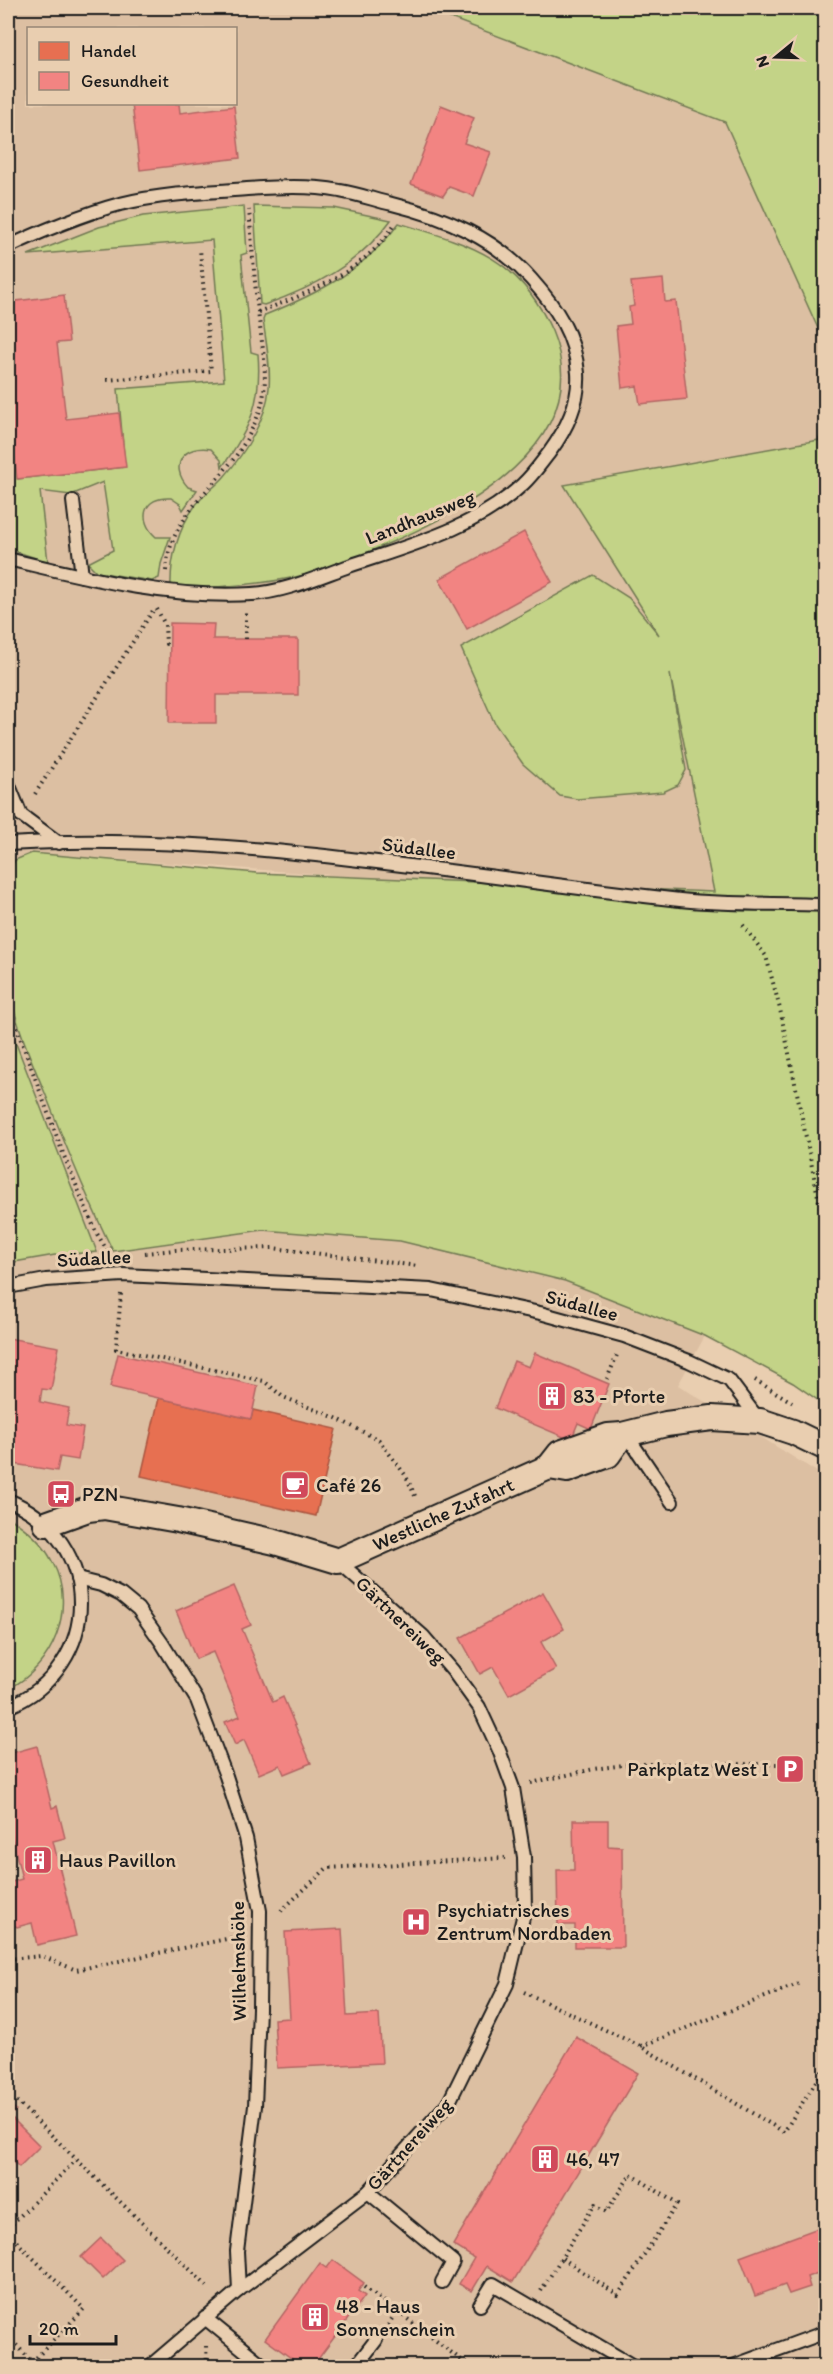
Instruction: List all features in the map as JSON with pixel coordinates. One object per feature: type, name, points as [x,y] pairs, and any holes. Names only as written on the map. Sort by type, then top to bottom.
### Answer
[{"type":"street","name":"Westliche Zufahrt","points":[[338,1560],[549,1467],[560,1453],[608,1436],[666,1424],[712,1418],[760,1421],[793,1432],[825,1448]]},
{"type":"street","name":"Gärtnereiweg","points":[[46,1524],[88,1509],[104,1507],[189,1522],[275,1542],[338,1560]]},
{"type":"lane","name":"Landhausweg","points":[[8,247],[28,237],[119,205],[194,192],[276,187],[338,190],[452,222],[483,238],[522,268],[555,305],[572,343],[578,374],[576,405],[558,440],[525,483],[490,510],[448,530],[292,585],[256,594],[165,592],[8,559]]},
{"type":"lane","points":[[73,501],[82,576]]},
{"type":"lane","points":[[8,783],[21,815],[59,843]]},
{"type":"lane","name":"Südallee","points":[[8,844],[179,844],[310,854],[683,900],[825,905]]},
{"type":"lane","name":"Südallee","points":[[8,1287],[46,1280],[123,1275],[431,1290],[540,1313],[624,1336],[729,1380],[760,1421]]},
{"type":"lane","points":[[624,1434],[672,1502]]},
{"type":"lane","points":[[8,1500],[36,1515],[67,1551],[77,1579],[79,1618],[69,1653],[46,1683],[8,1707]]},
{"type":"lane","name":"Gärtnereiweg","points":[[239,2290],[368,2192],[450,2102],[507,1984],[525,1909],[524,1857],[513,1788],[479,1707],[453,1671],[423,1636],[338,1560]]},
{"type":"lane","name":"Wilhelmshöhe","points":[[77,1579],[101,1585],[121,1595],[138,1610],[162,1643],[197,1700],[226,1776],[246,1838],[260,1911],[259,2009],[255,2106],[237,2251],[239,2290]]},
{"type":"lane","points":[[368,2192],[453,2262],[442,2282]]},
{"type":"lane","points":[[480,2305],[493,2284],[633,2367]]},
{"type":"lane","points":[[150,2367],[239,2290]]},
{"type":"lane","points":[[206,2318],[264,2367]]},
{"type":"lane","points":[[733,2367],[825,2332]]},
{"type":"lane","points":[[356,2367],[376,2340]]},
{"type":"path","points":[[165,592],[167,558],[177,531],[192,505],[239,451],[261,406],[264,389],[264,356],[247,189]]},
{"type":"path","points":[[258,312],[299,296],[340,275],[374,248],[390,231],[405,207]]},
{"type":"path","points":[[108,380],[211,371],[200,249]]},
{"type":"path","points":[[819,440],[825,439]]},
{"type":"path","points":[[21,815],[156,606],[165,626],[166,644],[170,644]]},
{"type":"path","points":[[723,902],[749,931],[766,956],[780,1009],[825,1236]]},
{"type":"path","points":[[8,1005],[51,1123],[96,1232],[123,1275],[116,1349],[264,1381],[283,1397],[336,1418],[379,1440],[406,1476],[425,1520]]},
{"type":"path","points":[[607,1379],[616,1358]]},
{"type":"path","points":[[513,1788],[594,1769],[631,1764],[796,1764]]},
{"type":"path","points":[[8,1959],[42,1956],[76,1970],[260,1932],[327,1868],[524,1857]]},
{"type":"path","points":[[507,1984],[640,2046],[784,2132],[825,2067]]},
{"type":"path","points":[[640,2046],[798,1984]]},
{"type":"path","points":[[8,2093],[225,2303]]},
{"type":"path","points":[[8,2220],[10,2226],[76,2160]]},
{"type":"path","points":[[533,2307],[595,2204],[606,2212],[631,2174],[678,2204],[618,2295],[562,2259]]},
{"type":"path","points":[[8,2233],[84,2309],[28,2367]]},
{"type":"path","points":[[364,2287],[469,2367]]},
{"type":"path","points":[[376,2340],[397,2311]]},
{"type":"path","points":[[8,2336],[32,2362]]},
{"type":"shaded area","points":[[8,8],[424,8],[725,122],[825,344],[825,406],[819,440],[565,485],[664,642],[714,892],[372,878],[32,853],[15,860],[8,875]]},
{"type":"shaded area","name":"Psychiatrisches Zentrum Nordbaden","points":[[8,984],[25,1044],[56,1123],[113,1251],[263,1230],[400,1241],[565,1281],[705,1336],[678,1385],[825,1477],[825,2366],[8,2366]]},
{"type":"green space","points":[[424,8],[825,8],[825,344],[725,122]]},
{"type":"green space","points":[[244,206],[247,253],[241,255],[251,352],[258,354],[256,401],[247,427],[222,467],[221,460],[211,449],[193,450],[182,458],[179,471],[182,479],[188,487],[197,490],[183,510],[180,504],[171,498],[162,498],[154,501],[146,510],[146,523],[156,537],[170,537],[159,578],[152,581],[97,572],[88,563],[113,550],[103,482],[71,495],[40,491],[48,562],[8,549],[8,438],[12,437],[18,479],[125,467],[118,389],[224,381],[212,240],[28,255],[99,227],[143,216]]},
{"type":"green space","points":[[254,206],[334,208],[391,220],[365,249],[334,273],[300,291],[264,305],[260,304]]},
{"type":"green space","points":[[399,223],[448,238],[490,257],[524,286],[539,306],[552,331],[561,371],[556,407],[540,439],[514,468],[483,493],[448,515],[339,565],[274,581],[233,586],[171,588],[174,555],[184,524],[198,502],[224,477],[239,458],[264,412],[269,380],[263,320],[265,315],[339,279],[386,240]]},
{"type":"green space","points":[[825,406],[825,1405],[793,1383],[705,1336],[565,1281],[400,1241],[263,1230],[113,1251],[77,1173],[34,1067],[11,998],[8,984],[8,875],[15,860],[32,853],[257,873],[714,892],[670,674],[686,770],[678,785],[663,792],[577,799],[560,796],[523,764],[495,724],[461,648],[593,575],[629,598],[659,635],[564,485],[819,440]]},
{"type":"green space","points":[[8,1023],[97,1252],[55,1255],[8,1263]]},
{"type":"green space","points":[[8,1517],[34,1537],[49,1555],[60,1581],[62,1599],[61,1617],[48,1652],[24,1679],[8,1689]]},
{"type":"building: Handel","points":[[159,1398],[251,1419],[253,1410],[336,1429],[316,1516],[141,1476]]},
{"type":"building: Gesundheit","points":[[132,105],[179,105],[180,113],[234,106],[240,158],[140,170]]},
{"type":"building: Gesundheit","points":[[441,105],[474,118],[464,143],[491,152],[474,196],[449,187],[443,196],[411,184]]},
{"type":"building: Gesundheit","points":[[663,279],[665,302],[676,301],[687,399],[640,404],[637,386],[622,388],[616,326],[631,324],[629,307],[634,306],[631,282]]},
{"type":"building: Gesundheit","points":[[64,295],[69,342],[57,343],[66,419],[119,413],[126,467],[17,479],[8,397],[8,302]]},
{"type":"building: Gesundheit","points":[[524,532],[552,582],[467,629],[439,579]]},
{"type":"building: Gesundheit","points":[[170,623],[214,624],[213,639],[298,639],[298,695],[216,695],[216,723],[169,723]]},
{"type":"building: Gesundheit","points":[[8,1338],[59,1347],[51,1390],[42,1389],[40,1402],[69,1408],[66,1425],[83,1428],[78,1460],[60,1457],[57,1471],[8,1463]]},
{"type":"building: Gesundheit","name":"83 - Pforte","points":[[535,1353],[609,1384],[591,1429],[578,1423],[571,1440],[495,1408],[514,1361],[529,1367]]},
{"type":"building: Gesundheit","points":[[118,1354],[258,1386],[251,1419],[110,1387]]},
{"type":"building: Gesundheit","points":[[234,1586],[251,1625],[242,1629],[273,1702],[283,1697],[311,1763],[284,1774],[280,1765],[259,1774],[244,1740],[235,1745],[225,1722],[240,1716],[213,1652],[196,1659],[176,1611]]},
{"type":"building: Gesundheit","points":[[543,1592],[564,1629],[541,1642],[556,1669],[509,1695],[493,1667],[480,1674],[460,1638]]},
{"type":"building: Gesundheit","name":"Haus Pavillon","points":[[37,1746],[52,1808],[57,1806],[65,1838],[53,1841],[76,1936],[37,1945],[32,1923],[17,1927],[10,1923],[9,1915],[13,1910],[8,1883],[22,1879],[8,1821],[8,1754]]},
{"type":"building: Gesundheit","points":[[573,1820],[608,1820],[608,1846],[622,1847],[623,1947],[575,1947],[575,1925],[558,1925],[557,1870],[574,1870]]},
{"type":"building: Gesundheit","points":[[342,1929],[347,2016],[379,2014],[382,2063],[277,2068],[274,2019],[290,2018],[285,1932]]},
{"type":"building: Gesundheit","name":"46, 47","points":[[576,2037],[638,2073],[513,2282],[487,2266],[472,2291],[459,2284],[474,2258],[453,2245]]},
{"type":"building: Gesundheit","points":[[8,2102],[16,2110],[10,2116],[40,2146],[19,2167],[14,2162],[8,2169]]},
{"type":"building: Gesundheit","points":[[826,2225],[826,2270],[807,2277],[810,2287],[789,2294],[785,2285],[755,2296],[740,2257]]},
{"type":"building: Gesundheit","points":[[101,2238],[123,2260],[103,2279],[81,2257]]},
{"type":"building: Gesundheit","name":"48 - Haus Sonnenschein","points":[[333,2260],[364,2283],[358,2291],[365,2296],[313,2366],[302,2366],[265,2339],[320,2263],[327,2268]]},
{"type":"place","name":"83 - Pforte","points":[[552,1396]]},
{"type":"place","name":"Café 26","points":[[295,1485]]},
{"type":"place","name":"PZN","points":[[61,1494]]},
{"type":"place","name":"Parkplatz West I","points":[[790,1769]]},
{"type":"place","name":"Haus Pavillon","points":[[38,1860]]},
{"type":"place","name":"Psychiatrisches Zentrum Nordbaden","points":[[416,1922]]},
{"type":"place","name":"46, 47","points":[[545,2159]]},
{"type":"place","name":"48 - Haus Sonnenschein","points":[[315,2317]]}]
